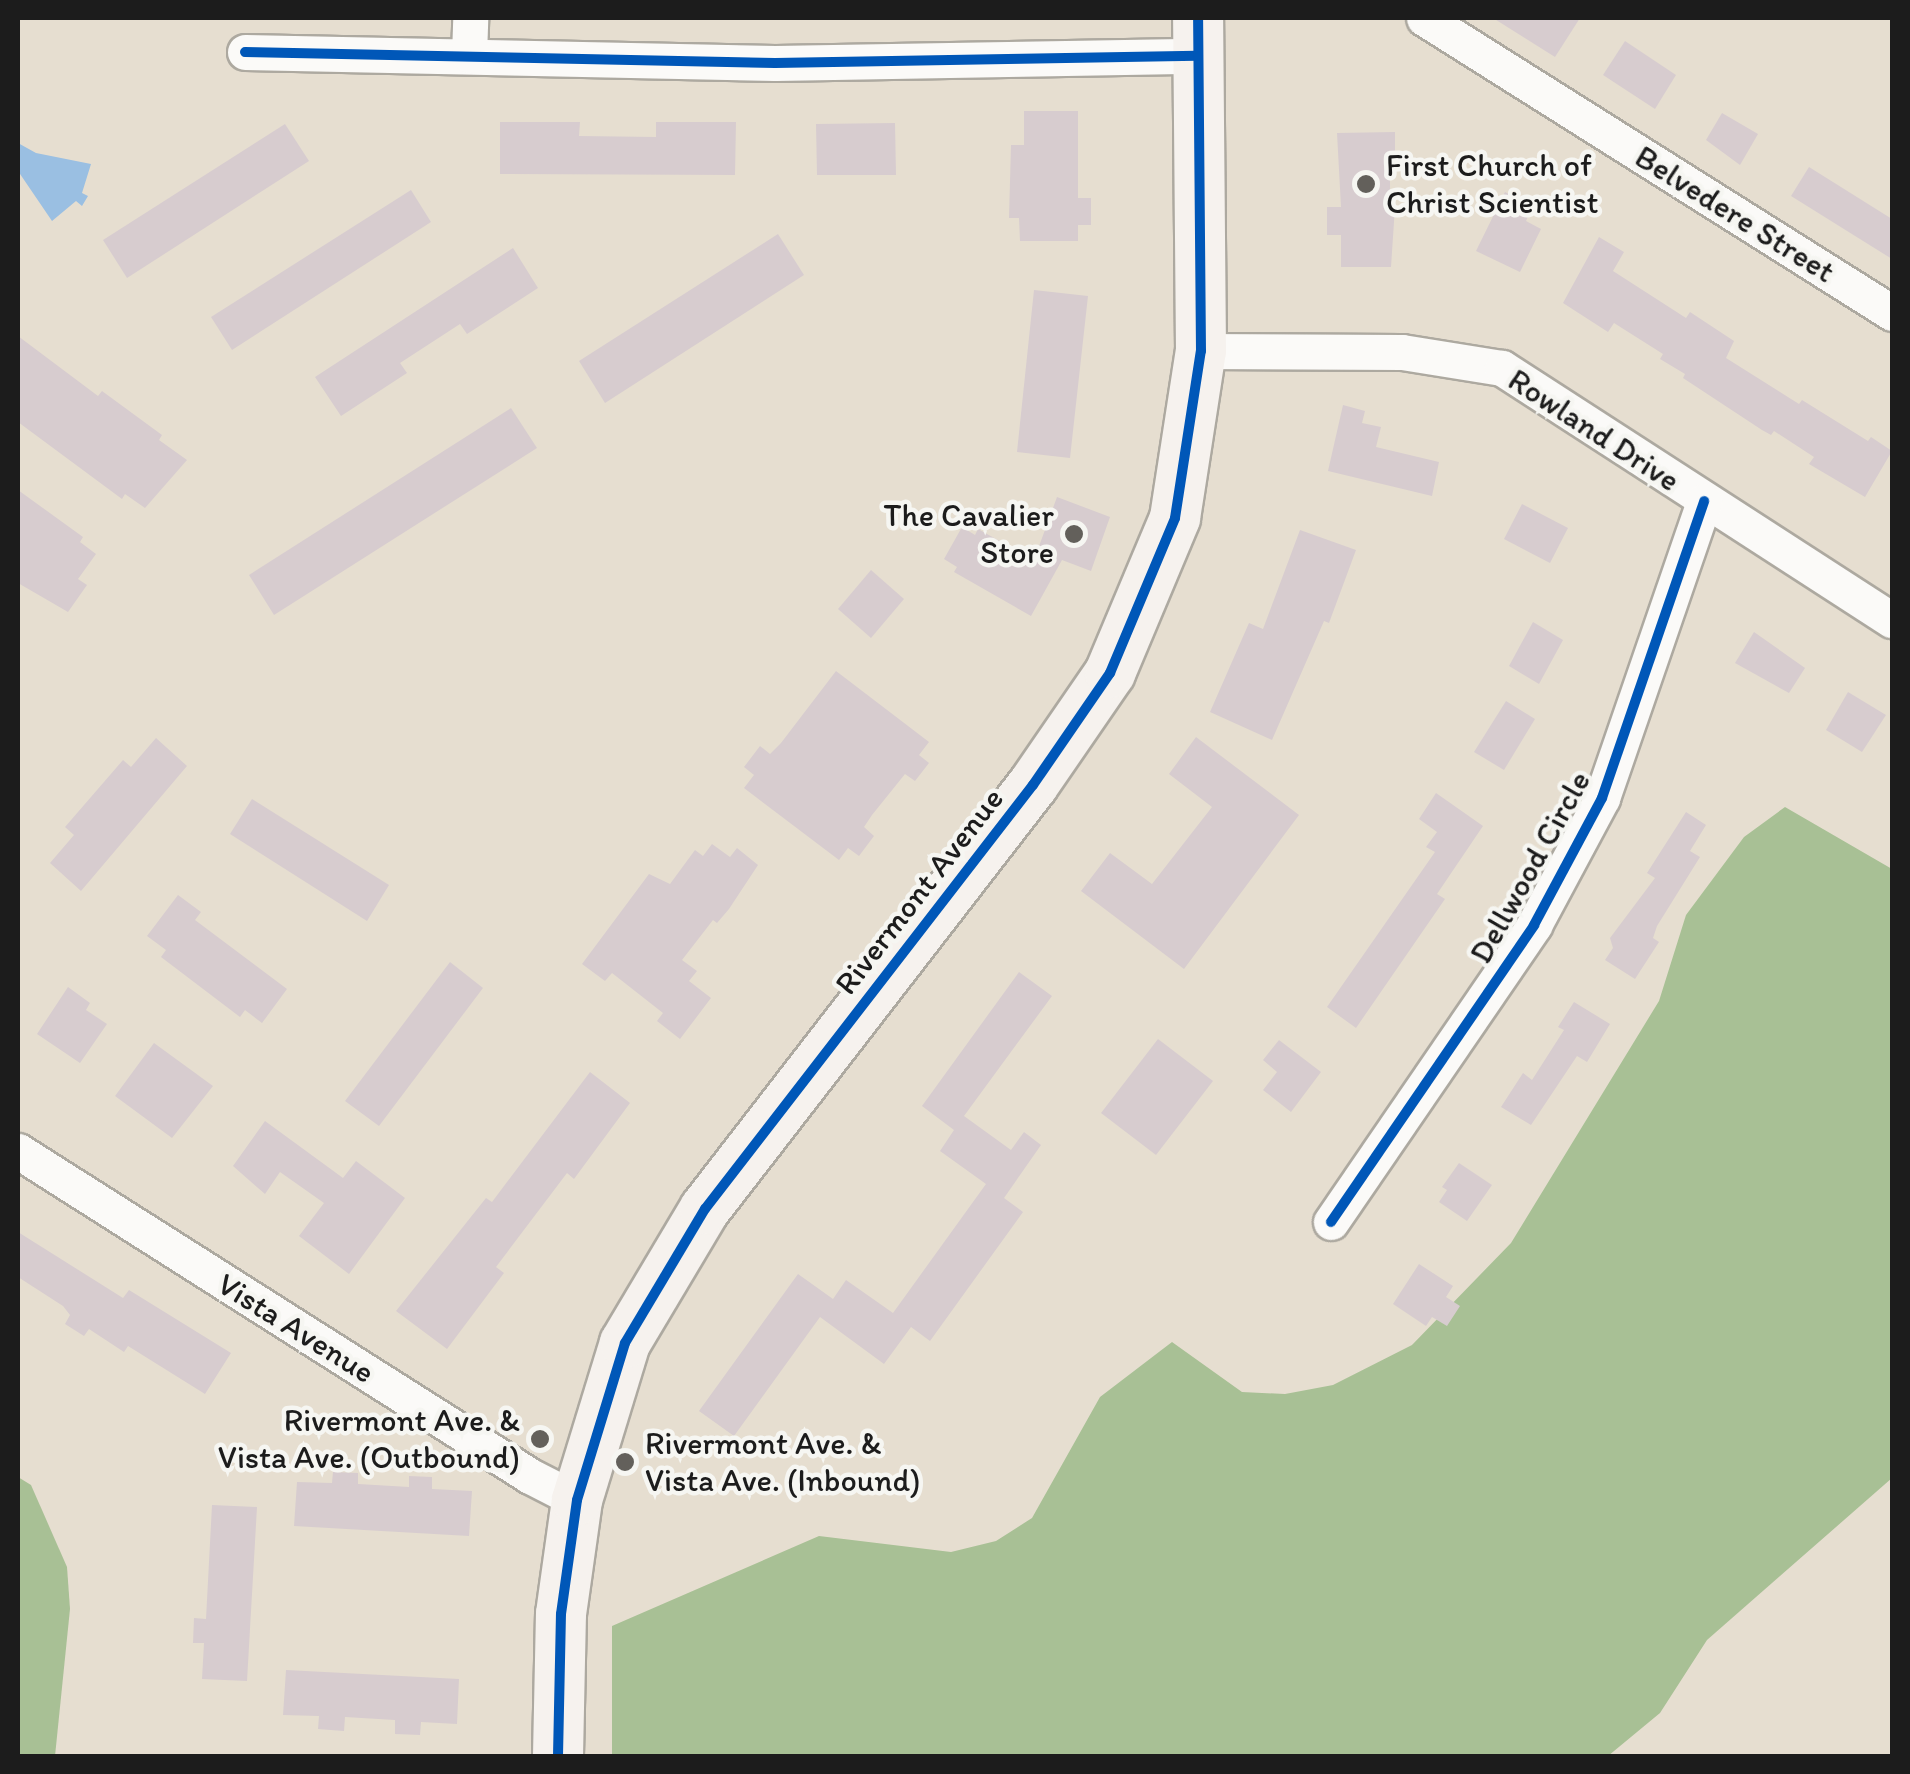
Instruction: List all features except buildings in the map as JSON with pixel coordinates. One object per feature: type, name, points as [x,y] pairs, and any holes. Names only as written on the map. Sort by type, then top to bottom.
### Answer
[{"type":"main road","name":"Rivermont Avenue","points":[[558,1756],[560,1614],[576,1500],[625,1343],[705,1209],[1033,785],[1110,673],[1175,518],[1201,351],[1198,37]]},
{"type":"street","points":[[470,18],[470,55]]},
{"type":"street","name":"Belvedere Street","points":[[1424,18],[1892,313]]},
{"type":"street","points":[[245,52],[775,63],[1198,37]]},
{"type":"street","name":"Rowland Drive","points":[[1201,351],[1402,352],[1502,368],[1892,620]]},
{"type":"street","name":"Dellwood Circle","points":[[1331,1222],[1534,924],[1602,798],[1704,501]]},
{"type":"street","name":"Vista Avenue","points":[[18,1152],[530,1476],[576,1500]]},
{"type":"green space","points":[[1785,807],[1892,869],[1892,1478],[1707,1640],[1660,1713],[1608,1756],[612,1756],[612,1626],[819,1536],[951,1552],[996,1541],[1032,1518],[1100,1397],[1172,1342],[1242,1392],[1285,1394],[1333,1385],[1412,1345],[1511,1243],[1659,1001],[1686,915],[1744,837]]},
{"type":"green space","points":[[18,1477],[31,1485],[67,1567],[70,1609],[55,1756],[18,1756]]},
{"type":"water","points":[[18,143],[36,153],[91,164],[82,193],[88,196],[82,206],[76,201],[52,221],[18,171]]},
{"type":"cycle path","points":[[558,1756],[561,1614],[577,1500],[625,1343],[705,1209],[1033,785],[1110,673],[1175,518],[1201,351],[1198,18]]},
{"type":"cycle path","points":[[245,52],[775,63],[1197,56]]},
{"type":"cycle path","points":[[1331,1222],[1534,925],[1602,798],[1704,501]]},
{"type":"place","name":"First Church of Christ Scientist","points":[[1366,184]]},
{"type":"place","name":"The Cavalier Store","points":[[1074,534]]},
{"type":"place","name":"Rivermont Ave. & Vista Ave. (Outbound)","points":[[540,1439]]},
{"type":"place","name":"Rivermont Ave. & Vista Ave. (Inbound)","points":[[625,1462]]}]
